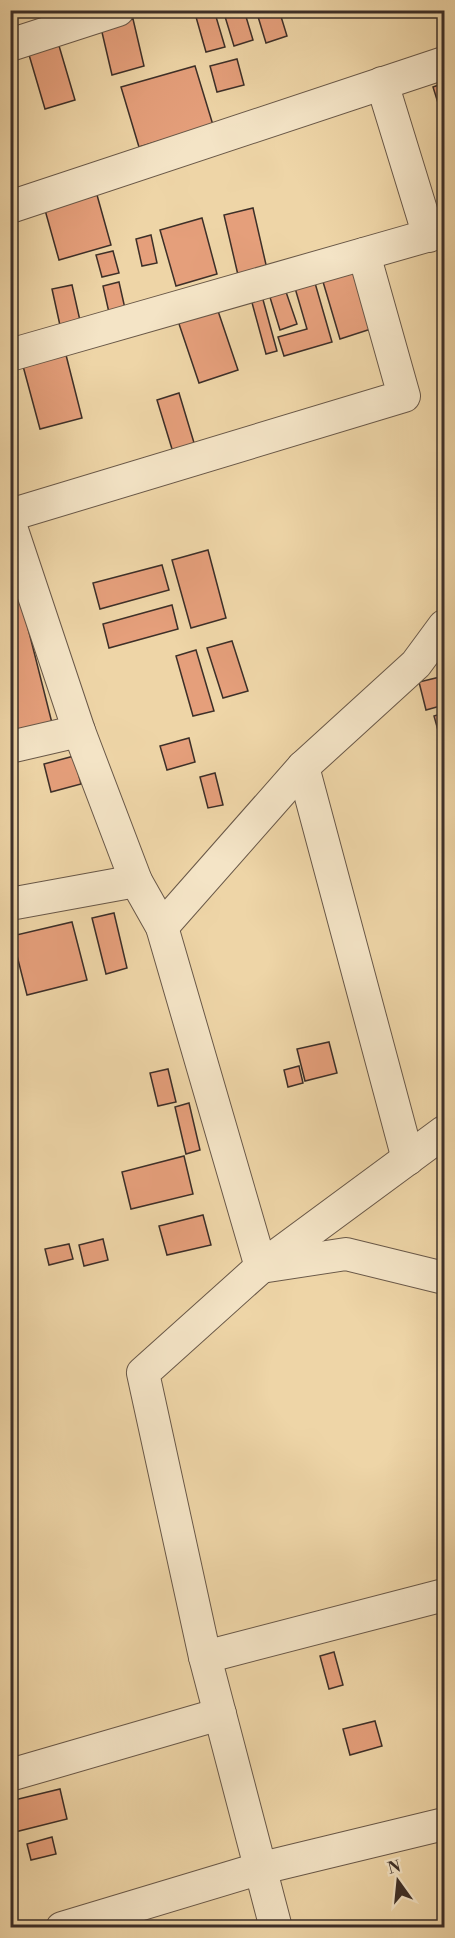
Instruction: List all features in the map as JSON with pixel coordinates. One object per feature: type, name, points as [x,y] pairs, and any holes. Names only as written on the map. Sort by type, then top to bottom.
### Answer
[{"type":"street","points":[[10,45],[118,10]]},
{"type":"street","points":[[10,207],[444,63]]},
{"type":"street","points":[[10,355],[437,234],[382,83]]},
{"type":"street","points":[[10,515],[404,396],[364,254]]},
{"type":"street","points":[[10,524],[80,731],[136,881],[162,927],[261,1267]]},
{"type":"street","points":[[162,927],[303,767],[416,664],[444,626]]},
{"type":"street","points":[[10,747],[80,731]]},
{"type":"street","points":[[303,767],[408,1159]]},
{"type":"street","points":[[10,904],[136,881]]},
{"type":"street","points":[[276,1928],[258,1869],[206,1657],[143,1372],[261,1267],[444,1132]]},
{"type":"street","points":[[261,1267],[346,1254],[444,1278]]},
{"type":"street","points":[[206,1657],[444,1595]]},
{"type":"street","points":[[10,1775],[220,1714]]},
{"type":"street","points":[[62,1928],[258,1869],[444,1824]]},
{"type":"building","points":[[194,10],[214,10],[225,47],[206,52]]},
{"type":"building","points":[[223,10],[244,10],[253,40],[234,46]]},
{"type":"building","points":[[256,10],[279,10],[287,36],[266,43]]},
{"type":"building","points":[[133,19],[144,66],[112,75],[101,28]]},
{"type":"building","points":[[57,39],[75,100],[45,109],[27,48]]},
{"type":"building","points":[[237,59],[244,85],[217,92],[210,66]]},
{"type":"building","points":[[195,66],[213,125],[139,147],[121,87]]},
{"type":"building","points":[[444,83],[444,122],[433,87]]},
{"type":"building","points":[[97,195],[111,245],[59,260],[45,210]]},
{"type":"building","points":[[253,208],[267,269],[238,275],[224,215]]},
{"type":"building","points":[[202,218],[217,274],[176,286],[160,230]]},
{"type":"building","points":[[151,235],[157,263],[142,266],[136,239]]},
{"type":"building","points":[[113,251],[119,273],[102,277],[96,255]]},
{"type":"building","points":[[355,265],[374,328],[340,339],[321,275]]},
{"type":"building","points":[[119,282],[126,313],[110,317],[103,286]]},
{"type":"building","points":[[315,283],[332,342],[284,356],[278,337],[307,329],[295,288]]},
{"type":"building","points":[[72,285],[81,325],[61,330],[52,289]]},
{"type":"building","points":[[285,289],[297,324],[280,330],[269,294]]},
{"type":"building","points":[[262,296],[277,351],[266,354],[251,299]]},
{"type":"building","points":[[216,305],[238,370],[199,383],[177,318]]},
{"type":"building","points":[[66,355],[82,418],[40,429],[23,366]]},
{"type":"building","points":[[179,393],[198,456],[176,462],[157,400]]},
{"type":"building","points":[[208,550],[226,618],[191,628],[172,560]]},
{"type":"building","points":[[10,557],[52,723],[10,733]]},
{"type":"building","points":[[162,565],[169,590],[100,609],[93,583]]},
{"type":"building","points":[[172,605],[178,629],[109,648],[103,624]]},
{"type":"building","points":[[232,641],[248,691],[223,698],[207,648]]},
{"type":"building","points":[[196,650],[214,711],[193,716],[176,656]]},
{"type":"building","points":[[440,677],[444,705],[426,710],[419,682]]},
{"type":"building","points":[[444,713],[444,740],[441,741],[434,716]]},
{"type":"building","points":[[189,738],[195,762],[167,770],[160,746]]},
{"type":"building","points":[[74,756],[81,784],[51,792],[44,764]]},
{"type":"building","points":[[215,773],[223,805],[208,808],[200,777]]},
{"type":"building","points":[[114,913],[127,968],[106,974],[92,918]]},
{"type":"building","points":[[72,922],[87,980],[27,995],[12,936]]},
{"type":"building","points":[[329,1042],[337,1073],[305,1081],[297,1049]]},
{"type":"building","points":[[299,1066],[303,1083],[288,1087],[284,1070]]},
{"type":"building","points":[[168,1069],[176,1102],[158,1106],[150,1073]]},
{"type":"building","points":[[189,1103],[200,1150],[186,1154],[175,1107]]},
{"type":"building","points":[[184,1156],[193,1194],[131,1209],[122,1172]]},
{"type":"building","points":[[203,1215],[211,1245],[167,1255],[159,1226]]},
{"type":"building","points":[[103,1239],[108,1260],[84,1266],[79,1245]]},
{"type":"building","points":[[69,1244],[73,1259],[49,1265],[45,1249]]},
{"type":"building","points":[[334,1652],[343,1685],[329,1689],[320,1656]]},
{"type":"building","points":[[375,1721],[382,1746],[350,1755],[343,1729]]},
{"type":"building","points":[[60,1789],[67,1819],[15,1832],[10,1801]]},
{"type":"building","points":[[52,1837],[56,1854],[31,1860],[27,1844]]}]
